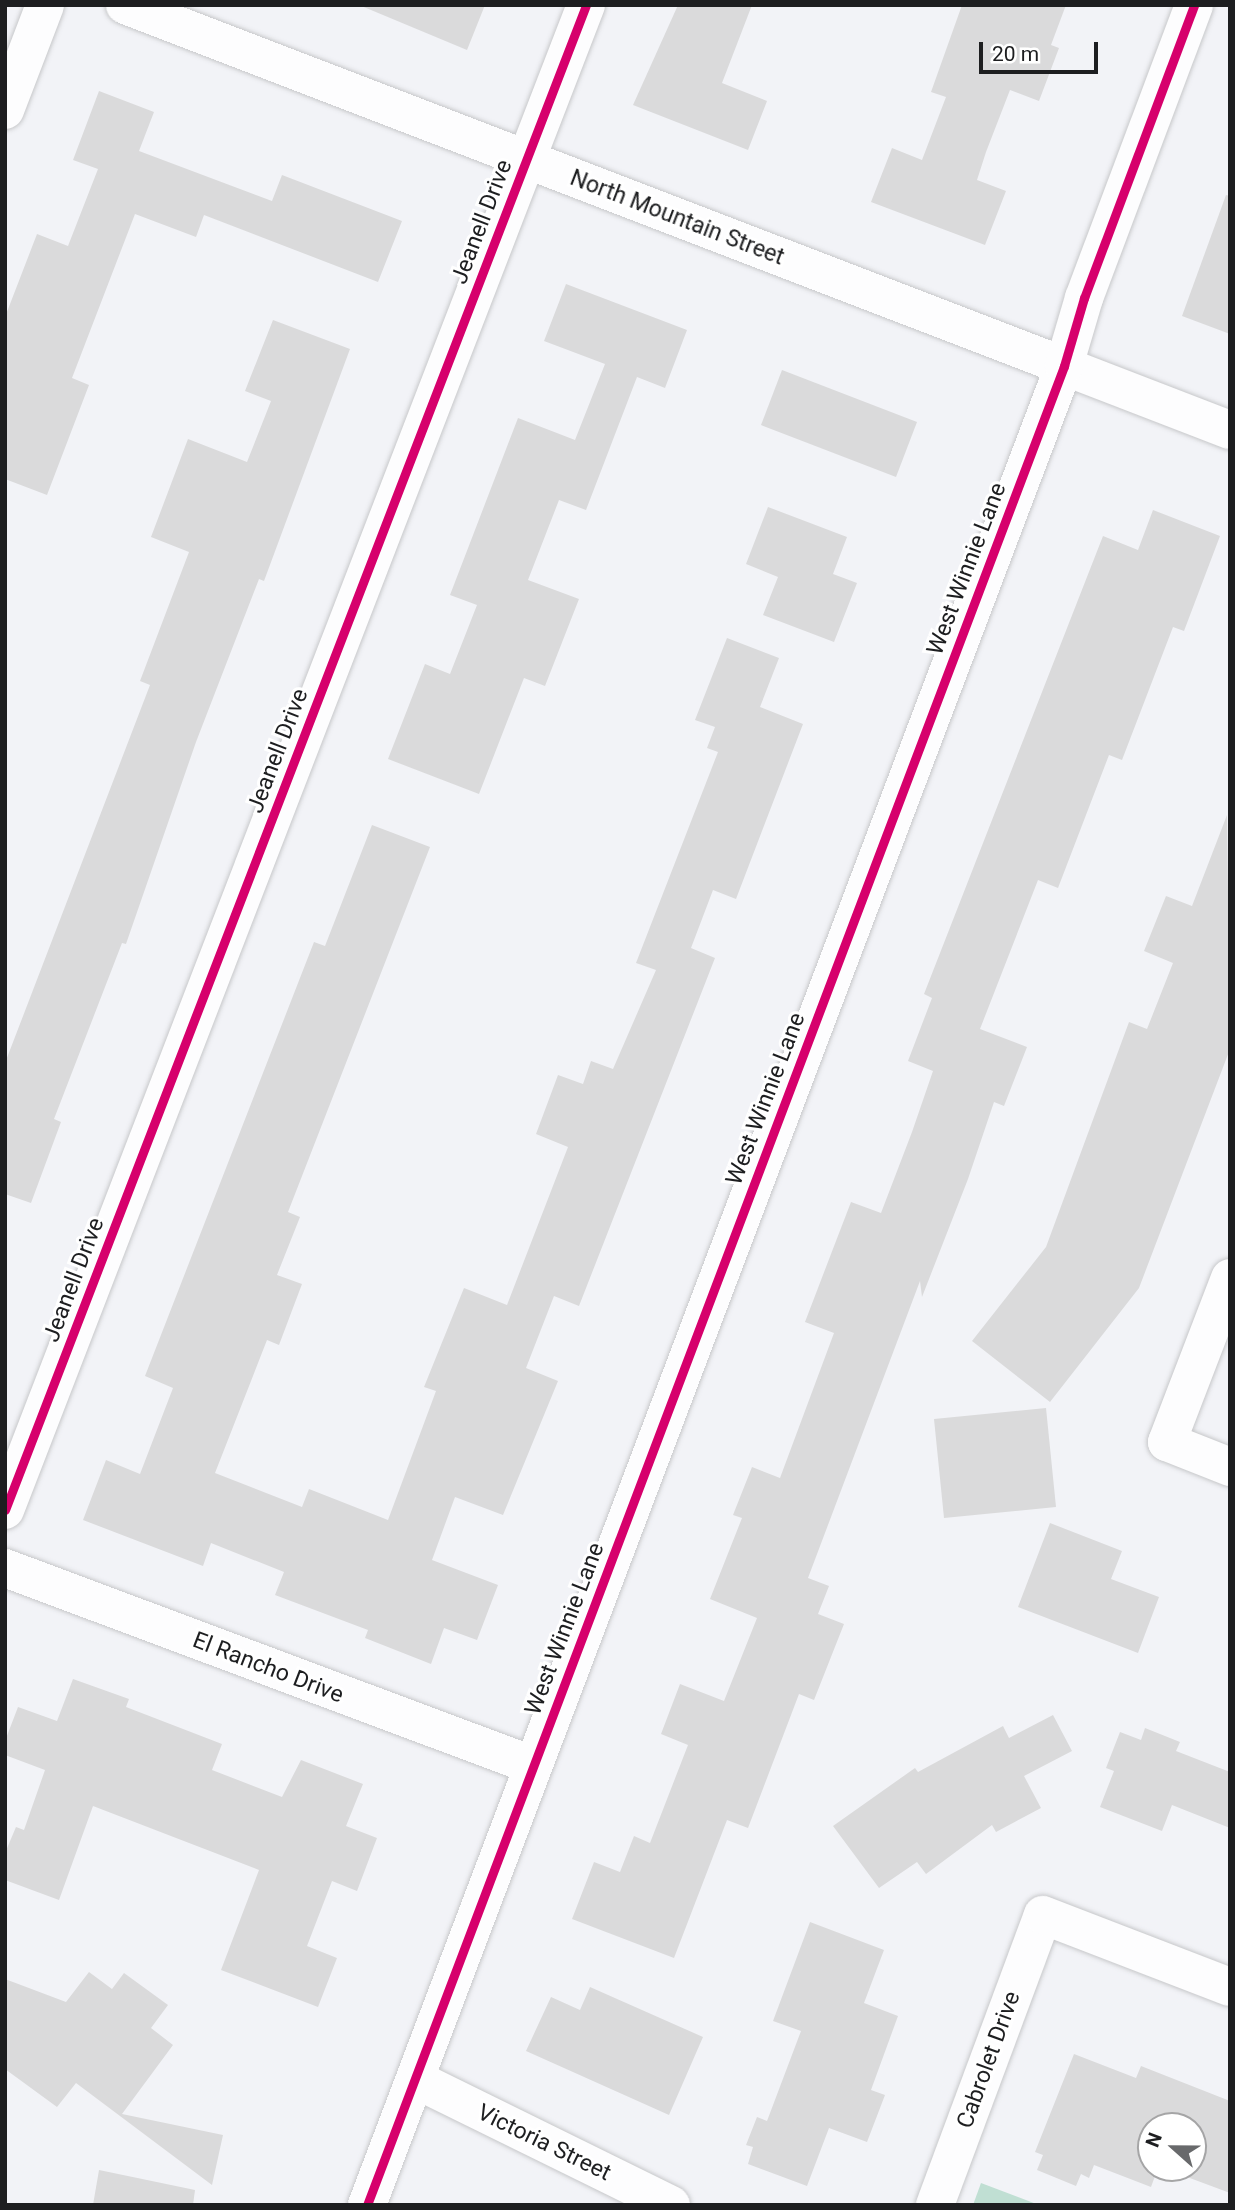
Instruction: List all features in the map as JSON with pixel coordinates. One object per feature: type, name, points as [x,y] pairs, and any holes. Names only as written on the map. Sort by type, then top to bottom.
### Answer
[{"type":"street","points":[[5,110],[45,5]]},
{"type":"street","name":"North Mountain Street","points":[[125,5],[1230,430]]},
{"type":"street","name":"Jeanell Drive","points":[[5,1510],[586,5]]},
{"type":"street","name":"West Winnie Lane","points":[[367,2205],[417,2080],[532,1765],[1064,366],[1084,298],[1194,5]]},
{"type":"street","points":[[1230,1279],[1167,1442],[1230,1467]]},
{"type":"street","name":"El Rancho Drive","points":[[5,1568],[532,1765]]},
{"type":"street","name":"Cabrolet Drive","points":[[935,2205],[1043,1915],[1230,1987]]},
{"type":"street","name":"Victoria Street","points":[[417,2080],[671,2205]]},
{"type":"green space","points":[[981,2183],[1039,2205],[973,2205]]},
{"type":"building","points":[[359,5],[485,5],[467,50]]},
{"type":"building","points":[[678,5],[752,5],[722,83],[767,101],[748,150],[633,105]]},
{"type":"building","points":[[962,5],[1066,5],[1051,45],[1059,48],[1039,101],[1010,90],[986,152],[977,180],[1006,191],[985,245],[871,202],[892,148],[922,160],[946,97],[931,92]]},
{"type":"building","points":[[99,91],[154,112],[139,151],[272,201],[282,175],[402,221],[378,282],[204,215],[196,237],[135,214],[72,378],[89,385],[47,495],[5,479],[5,317],[37,234],[68,246],[98,169],[73,160]]},
{"type":"building","points":[[1226,195],[1230,196],[1230,334],[1182,316]]},
{"type":"building","points":[[566,284],[687,330],[665,388],[637,377],[586,510],[559,500],[528,580],[579,599],[545,686],[524,678],[479,794],[388,759],[425,664],[450,674],[477,605],[450,595],[518,418],[575,440],[605,364],[544,341]]},
{"type":"building","points":[[273,320],[350,349],[264,581],[259,579],[196,742],[126,944],[122,943],[54,1119],[61,1122],[31,1203],[5,1194],[5,1063],[150,685],[140,681],[189,552],[151,537],[188,439],[247,462],[271,401],[245,391]]},
{"type":"building","points":[[782,370],[917,422],[896,477],[761,425]]},
{"type":"building","points":[[768,507],[847,537],[833,574],[857,583],[834,642],[763,615],[778,577],[746,564]]},
{"type":"building","points":[[1153,510],[1220,536],[1184,631],[1173,627],[1122,760],[1109,755],[1058,888],[1038,880],[980,1029],[1027,1047],[1004,1106],[994,1102],[968,1179],[922,1297],[920,1281],[808,1578],[829,1586],[818,1614],[844,1624],[814,1700],[799,1694],[748,1828],[727,1820],[674,1958],[572,1919],[594,1862],[620,1872],[634,1836],[650,1843],[688,1745],[661,1734],[680,1684],[724,1701],[757,1618],[710,1599],[742,1518],[733,1515],[752,1467],[780,1478],[834,1333],[805,1322],[851,1202],[881,1213],[912,1132],[933,1071],[908,1061],[932,998],[924,994],[1103,536],[1138,550]]},
{"type":"building","points":[[727,638],[779,658],[760,707],[803,724],[736,899],[713,890],[691,948],[715,958],[579,1306],[554,1296],[526,1368],[558,1381],[503,1515],[455,1497],[432,1560],[498,1585],[477,1640],[444,1628],[431,1664],[365,1638],[368,1630],[275,1595],[284,1572],[211,1543],[203,1566],[83,1520],[106,1460],[140,1474],[173,1388],[145,1376],[314,942],[325,946],[372,825],[430,847],[288,1212],[300,1217],[277,1275],[302,1284],[279,1345],[267,1340],[215,1473],[302,1507],[309,1489],[388,1520],[436,1391],[424,1387],[464,1288],[507,1305],[568,1147],[536,1134],[558,1075],[583,1084],[591,1061],[613,1069],[656,970],[636,963],[718,752],[707,748],[715,727],[695,720]]},
{"type":"building","points":[[1227,815],[1230,1049],[1139,1288],[1050,1402],[972,1341],[1046,1247],[1129,1022],[1147,1029],[1173,963],[1144,951],[1166,896],[1192,906]]},
{"type":"building","points":[[1046,1408],[1056,1507],[944,1518],[934,1419]]},
{"type":"building","points":[[1050,1523],[1122,1551],[1111,1579],[1159,1597],[1138,1653],[1018,1607]]},
{"type":"building","points":[[73,1679],[129,1699],[126,1707],[222,1744],[212,1770],[282,1797],[301,1760],[363,1784],[346,1826],[377,1838],[357,1891],[332,1881],[307,1946],[337,1958],[318,2007],[221,1970],[259,1870],[93,1806],[59,1900],[5,1880],[5,1853],[16,1827],[24,1830],[45,1770],[5,1755],[5,1741],[18,1707],[57,1721]]},
{"type":"building","points":[[1053,1715],[1072,1751],[1024,1776],[1041,1808],[996,1832],[992,1825],[926,1874],[917,1862],[879,1888],[833,1826],[915,1768],[918,1772],[1003,1726],[1009,1738]]},
{"type":"building","points":[[1145,1728],[1180,1742],[1176,1751],[1230,1772],[1230,1828],[1172,1805],[1162,1831],[1100,1807],[1114,1771],[1106,1768],[1120,1732],[1141,1740]]},
{"type":"building","points":[[810,1922],[884,1950],[864,2003],[898,2016],[871,2090],[885,2095],[867,2142],[829,2128],[807,2186],[748,2164],[753,2147],[746,2145],[757,2117],[767,2121],[801,2031],[773,2021]]},
{"type":"building","points":[[89,1972],[112,1989],[124,1973],[168,2005],[151,2028],[173,2045],[122,2114],[223,2135],[212,2185],[76,2083],[57,2107],[5,2069],[5,1979],[66,2002]]},
{"type":"building","points":[[590,1987],[703,2037],[669,2115],[526,2051],[551,1997],[580,2010]]},
{"type":"building","points":[[1074,2054],[1136,2078],[1141,2066],[1230,2101],[1230,2193],[1201,2182],[1207,2182],[1207,2112],[1137,2112],[1137,2182],[1094,2165],[1089,2178],[1081,2174],[1076,2186],[1037,2170],[1043,2155],[1035,2152]]},
{"type":"building","points":[[99,2170],[195,2190],[193,2205],[93,2205]]},
{"type":"building","points":[[1138,2182],[1153,2182],[1151,2187]]},
{"type":"cycle path","points":[[5,1510],[586,5]]},
{"type":"cycle path","points":[[367,2205],[1064,366],[1084,298],[1194,5]]}]
